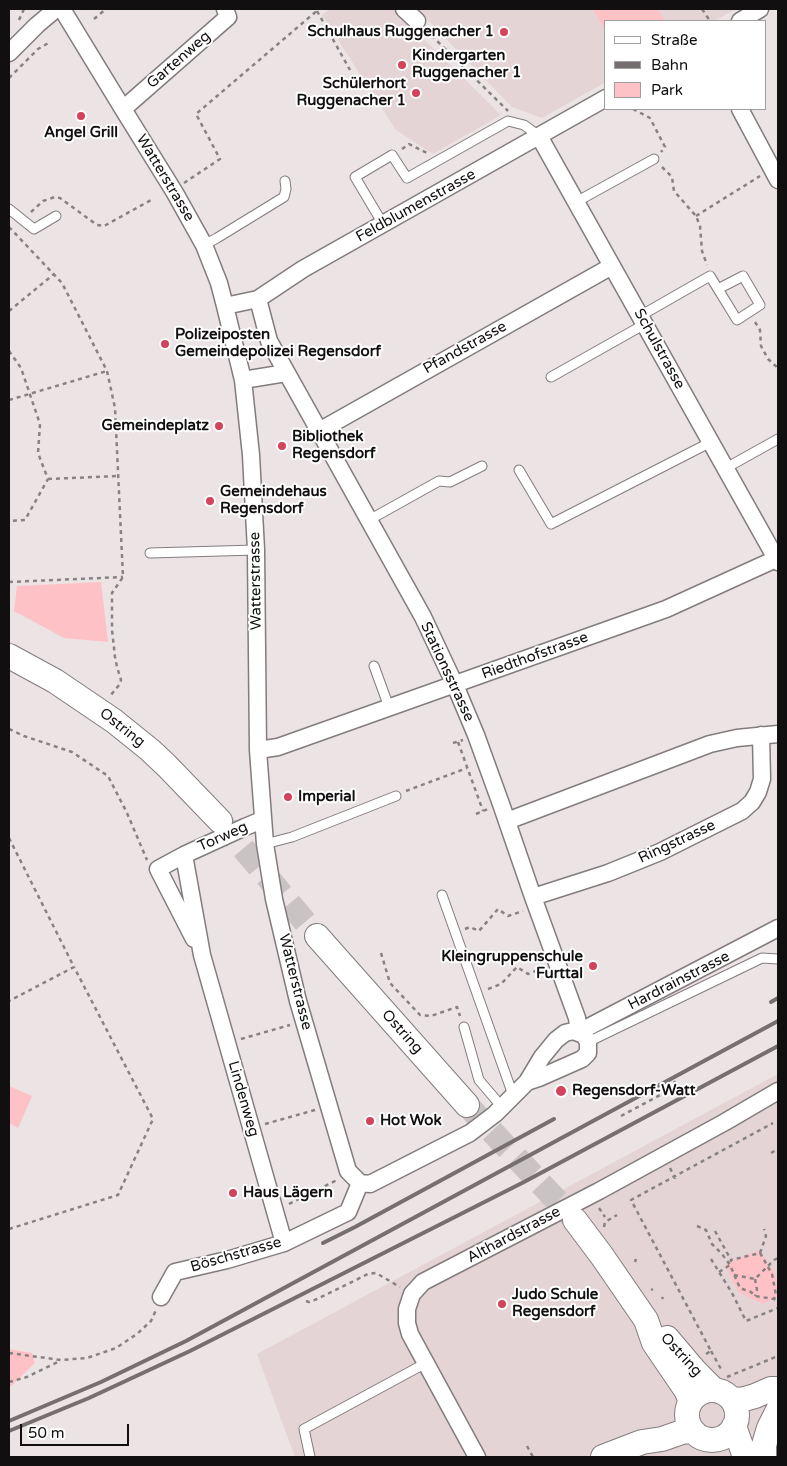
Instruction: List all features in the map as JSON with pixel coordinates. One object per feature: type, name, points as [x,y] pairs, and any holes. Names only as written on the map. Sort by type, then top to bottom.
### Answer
[{"type":"main road","name":"Ostring","points":[[9,656],[55,681],[121,726],[167,766],[220,821]]},
{"type":"main road","name":"Ostring","points":[[317,936],[467,1105]]},
{"type":"main road","name":"Ostring","points":[[575,1220],[646,1320],[664,1335],[695,1371],[714,1420],[745,1457]]},
{"type":"main road","points":[[714,1420],[741,1400],[771,1389],[778,1389]]},
{"type":"main road","points":[[613,1455],[642,1442],[656,1430],[714,1420],[778,1397]]},
{"type":"main road","points":[[764,1457],[764,1445],[769,1428],[778,1410]]},
{"type":"street","points":[[9,53],[56,9]]},
{"type":"street","name":"Watterstrasse","points":[[62,9],[175,192],[204,245],[219,283],[225,306],[243,380],[251,455],[256,550],[258,750],[265,844],[274,899],[304,1021],[348,1171],[360,1184]]},
{"type":"street","name":"Gartenweg","points":[[122,109],[228,17],[225,9]]},
{"type":"street","points":[[404,9],[417,21]]},
{"type":"street","points":[[742,20],[760,9]]},
{"type":"street","name":"Feldblumenstrasse","points":[[225,306],[258,299],[303,269],[604,99]]},
{"type":"street","points":[[741,110],[775,174]]},
{"type":"street","name":"Schulstrasse","points":[[539,136],[778,560]]},
{"type":"street","name":"Pfandstrasse","points":[[319,431],[612,266]]},
{"type":"street","name":"Stationsstrasse","points":[[258,299],[269,341],[423,618],[455,685],[476,735],[556,964],[584,1037]]},
{"type":"street","points":[[243,380],[286,373]]},
{"type":"street","name":"Riedthofstrasse","points":[[258,750],[278,747],[666,609],[778,560]]},
{"type":"street","points":[[507,821],[710,744],[737,738],[778,734]]},
{"type":"street","name":"Ringstrasse","points":[[534,902],[660,852],[742,811],[752,802],[758,792],[762,779],[761,735]]},
{"type":"street","name":"Torweg","points":[[184,855],[262,820]]},
{"type":"street","points":[[158,869],[184,855]]},
{"type":"street","name":"Lindenweg","points":[[184,855],[202,955],[284,1243]]},
{"type":"street","name":"Lindenweg","points":[[158,869],[202,955]]},
{"type":"street","name":"Hardrainstrasse","points":[[584,1037],[778,928]]},
{"type":"street","name":"Hardrainstrasse","points":[[360,1184],[370,1184],[470,1133],[502,1107],[526,1082],[542,1057],[556,1040],[565,1033],[573,1031],[584,1037],[588,1053],[582,1059],[526,1082]]},
{"type":"street","name":"Althardstrasse","points":[[477,1457],[410,1334],[407,1323],[407,1309],[412,1294],[423,1282],[599,1191],[778,1091]]},
{"type":"street","name":"Böschstrasse","points":[[161,1297],[176,1272],[227,1260],[284,1243],[348,1212],[360,1184]]},
{"type":"lane","points":[[383,224],[355,176],[392,155],[407,178],[508,121],[524,125],[539,136]]},
{"type":"lane","points":[[576,202],[654,159]]},
{"type":"lane","points":[[204,245],[284,197],[285,181]]},
{"type":"lane","points":[[9,209],[34,229],[56,216]]},
{"type":"lane","points":[[551,377],[710,276],[737,320],[760,306],[743,276],[718,289]]},
{"type":"lane","points":[[726,468],[778,439]]},
{"type":"lane","points":[[519,470],[551,524],[711,442]]},
{"type":"lane","points":[[369,520],[439,481],[450,482],[482,466]]},
{"type":"lane","points":[[150,553],[256,550]]},
{"type":"lane","points":[[374,666],[389,707]]},
{"type":"lane","points":[[265,844],[292,836],[396,796]]},
{"type":"lane","points":[[442,895],[513,1095]]},
{"type":"lane","points":[[584,1037],[762,958],[778,959]]},
{"type":"lane","points":[[464,1027],[479,1080],[502,1107]]},
{"type":"lane","points":[[310,1457],[304,1429],[426,1363]]},
{"type":"path","points":[[94,19],[106,9]]},
{"type":"path","points":[[702,9],[709,20]]},
{"type":"path","points":[[183,184],[220,159],[196,114],[318,10],[350,70]]},
{"type":"path","points":[[417,21],[510,113],[503,117]]},
{"type":"path","points":[[9,78],[38,49],[50,42]]},
{"type":"path","points":[[636,110],[650,118],[665,148],[654,159],[672,177],[674,191],[696,216],[700,226],[702,251],[710,276]]},
{"type":"path","points":[[392,155],[409,144],[434,157]]},
{"type":"path","points":[[696,216],[775,174]]},
{"type":"path","points":[[22,220],[43,201],[55,197],[60,198],[98,225],[104,226],[153,199]]},
{"type":"path","points":[[9,228],[62,283],[107,371],[115,408],[123,577],[112,593],[112,630],[116,667],[121,680],[110,696]]},
{"type":"path","points":[[9,310],[54,274]]},
{"type":"path","points":[[750,312],[760,330],[761,346],[768,358],[777,366]]},
{"type":"path","points":[[9,351],[21,368],[40,424],[38,453],[48,479]]},
{"type":"path","points":[[9,400],[107,371]]},
{"type":"path","points":[[48,479],[118,476]]},
{"type":"path","points":[[9,522],[25,520],[48,479]]},
{"type":"path","points":[[9,582],[123,577]]},
{"type":"path","points":[[9,729],[72,752],[108,776],[127,813],[146,859],[158,869]]},
{"type":"path","points":[[458,742],[483,810]]},
{"type":"path","points":[[396,796],[467,768]]},
{"type":"path","points":[[9,838],[153,1119],[118,1195],[9,1229]]},
{"type":"path","points":[[456,935],[470,926],[479,931],[498,909],[508,916],[534,902]]},
{"type":"path","points":[[381,954],[390,983],[420,1015],[431,1016],[457,1007],[464,1027]]},
{"type":"path","points":[[477,993],[501,984],[517,967],[528,974],[556,964]]},
{"type":"path","points":[[9,1001],[74,967]]},
{"type":"path","points":[[227,1043],[304,1021]]},
{"type":"path","points":[[674,1081],[681,1093]]},
{"type":"path","points":[[621,1116],[677,1086]]},
{"type":"path","points":[[251,1128],[329,1106]]},
{"type":"path","points":[[773,1123],[631,1200],[724,1374],[728,1378],[778,1356]]},
{"type":"path","points":[[771,1153],[778,1149]]},
{"type":"path","points":[[667,1162],[677,1182]]},
{"type":"path","points":[[289,1204],[338,1180],[348,1171]]},
{"type":"path","points":[[604,1227],[605,1222],[617,1215]]},
{"type":"path","points":[[697,1226],[706,1230],[712,1244],[730,1265],[740,1288],[751,1292],[755,1296],[774,1299],[778,1302]]},
{"type":"path","points":[[760,1253],[766,1236],[764,1229]]},
{"type":"path","points":[[715,1231],[732,1260]]},
{"type":"path","points":[[732,1260],[760,1253]]},
{"type":"path","points":[[760,1253],[772,1274],[776,1295],[774,1299]]},
{"type":"path","points":[[755,1279],[778,1258]]},
{"type":"path","points":[[711,1259],[732,1293],[746,1321],[778,1308]]},
{"type":"path","points":[[719,1272],[730,1265],[732,1260]]},
{"type":"path","points":[[306,1301],[309,1302],[317,1299],[368,1274],[376,1273],[402,1288]]},
{"type":"path","points":[[734,1275],[755,1279]]},
{"type":"path","points":[[755,1279],[757,1290],[755,1296]]},
{"type":"path","points":[[9,1353],[61,1360],[87,1358],[116,1348],[137,1334],[151,1321],[161,1297]]},
{"type":"path","points":[[702,1356],[711,1351]]},
{"type":"path","points":[[9,1382],[27,1377],[61,1360]]},
{"type":"path","points":[[527,1446],[533,1457]]},
{"type":"shaded area","name":"Kindergarten Ruggenacher 1","points":[[330,9],[393,9],[501,115],[433,154],[396,130],[322,15]]},
{"type":"shaded area","points":[[417,9],[736,9],[716,20],[604,20],[604,83],[542,118],[512,107]]},
{"type":"shaded area","points":[[778,1074],[778,1457],[295,1457],[257,1354]]},
{"type":"green space","points":[[593,9],[658,9],[664,20],[604,20],[604,28]]},
{"type":"green space","points":[[101,582],[108,642],[64,638],[14,611],[17,586]]},
{"type":"green space","points":[[9,1086],[32,1096],[18,1128],[9,1123]]},
{"type":"green space","points":[[760,1250],[775,1273],[778,1293],[778,1297],[762,1304],[738,1291],[725,1264]]},
{"type":"green space","points":[[9,1349],[32,1353],[35,1363],[9,1388]]},
{"type":"tunnel","points":[[220,821],[317,936]]},
{"type":"tunnel","points":[[467,1105],[575,1220]]},
{"type":"railway","points":[[771,1002],[778,998]]},
{"type":"railway","points":[[9,1421],[101,1382],[186,1341],[778,1021]]},
{"type":"railway","points":[[9,1431],[89,1398],[190,1351],[524,1182],[778,1046]]},
{"type":"railway","points":[[323,1243],[554,1119]]},
{"type":"place","name":"Schulhaus Ruggenacher 1","points":[[504,32]]},
{"type":"place","name":"Kindergarten Ruggenacher 1","points":[[402,65]]},
{"type":"place","name":"Schülerhort Ruggenacher 1","points":[[416,93]]},
{"type":"place","name":"Angel Grill","points":[[81,116]]},
{"type":"place","name":"Polizeiposten Gemeindepolizei Regensdorf","points":[[165,344]]},
{"type":"place","name":"Gemeindeplatz","points":[[219,426]]},
{"type":"place","name":"Bibliothek Regensdorf","points":[[282,446]]},
{"type":"place","name":"Gemeindehaus Regensdorf","points":[[210,501]]},
{"type":"place","name":"Imperial","points":[[288,797]]},
{"type":"place","name":"Kleingruppenschule Furttal","points":[[593,966]]},
{"type":"place","name":"Regensdorf-Watt","points":[[561,1091]]},
{"type":"place","name":"Hot Wok","points":[[370,1121]]},
{"type":"place","name":"Haus Lägern","points":[[233,1193]]},
{"type":"place","name":"Judo Schule Regensdorf","points":[[502,1304]]}]
